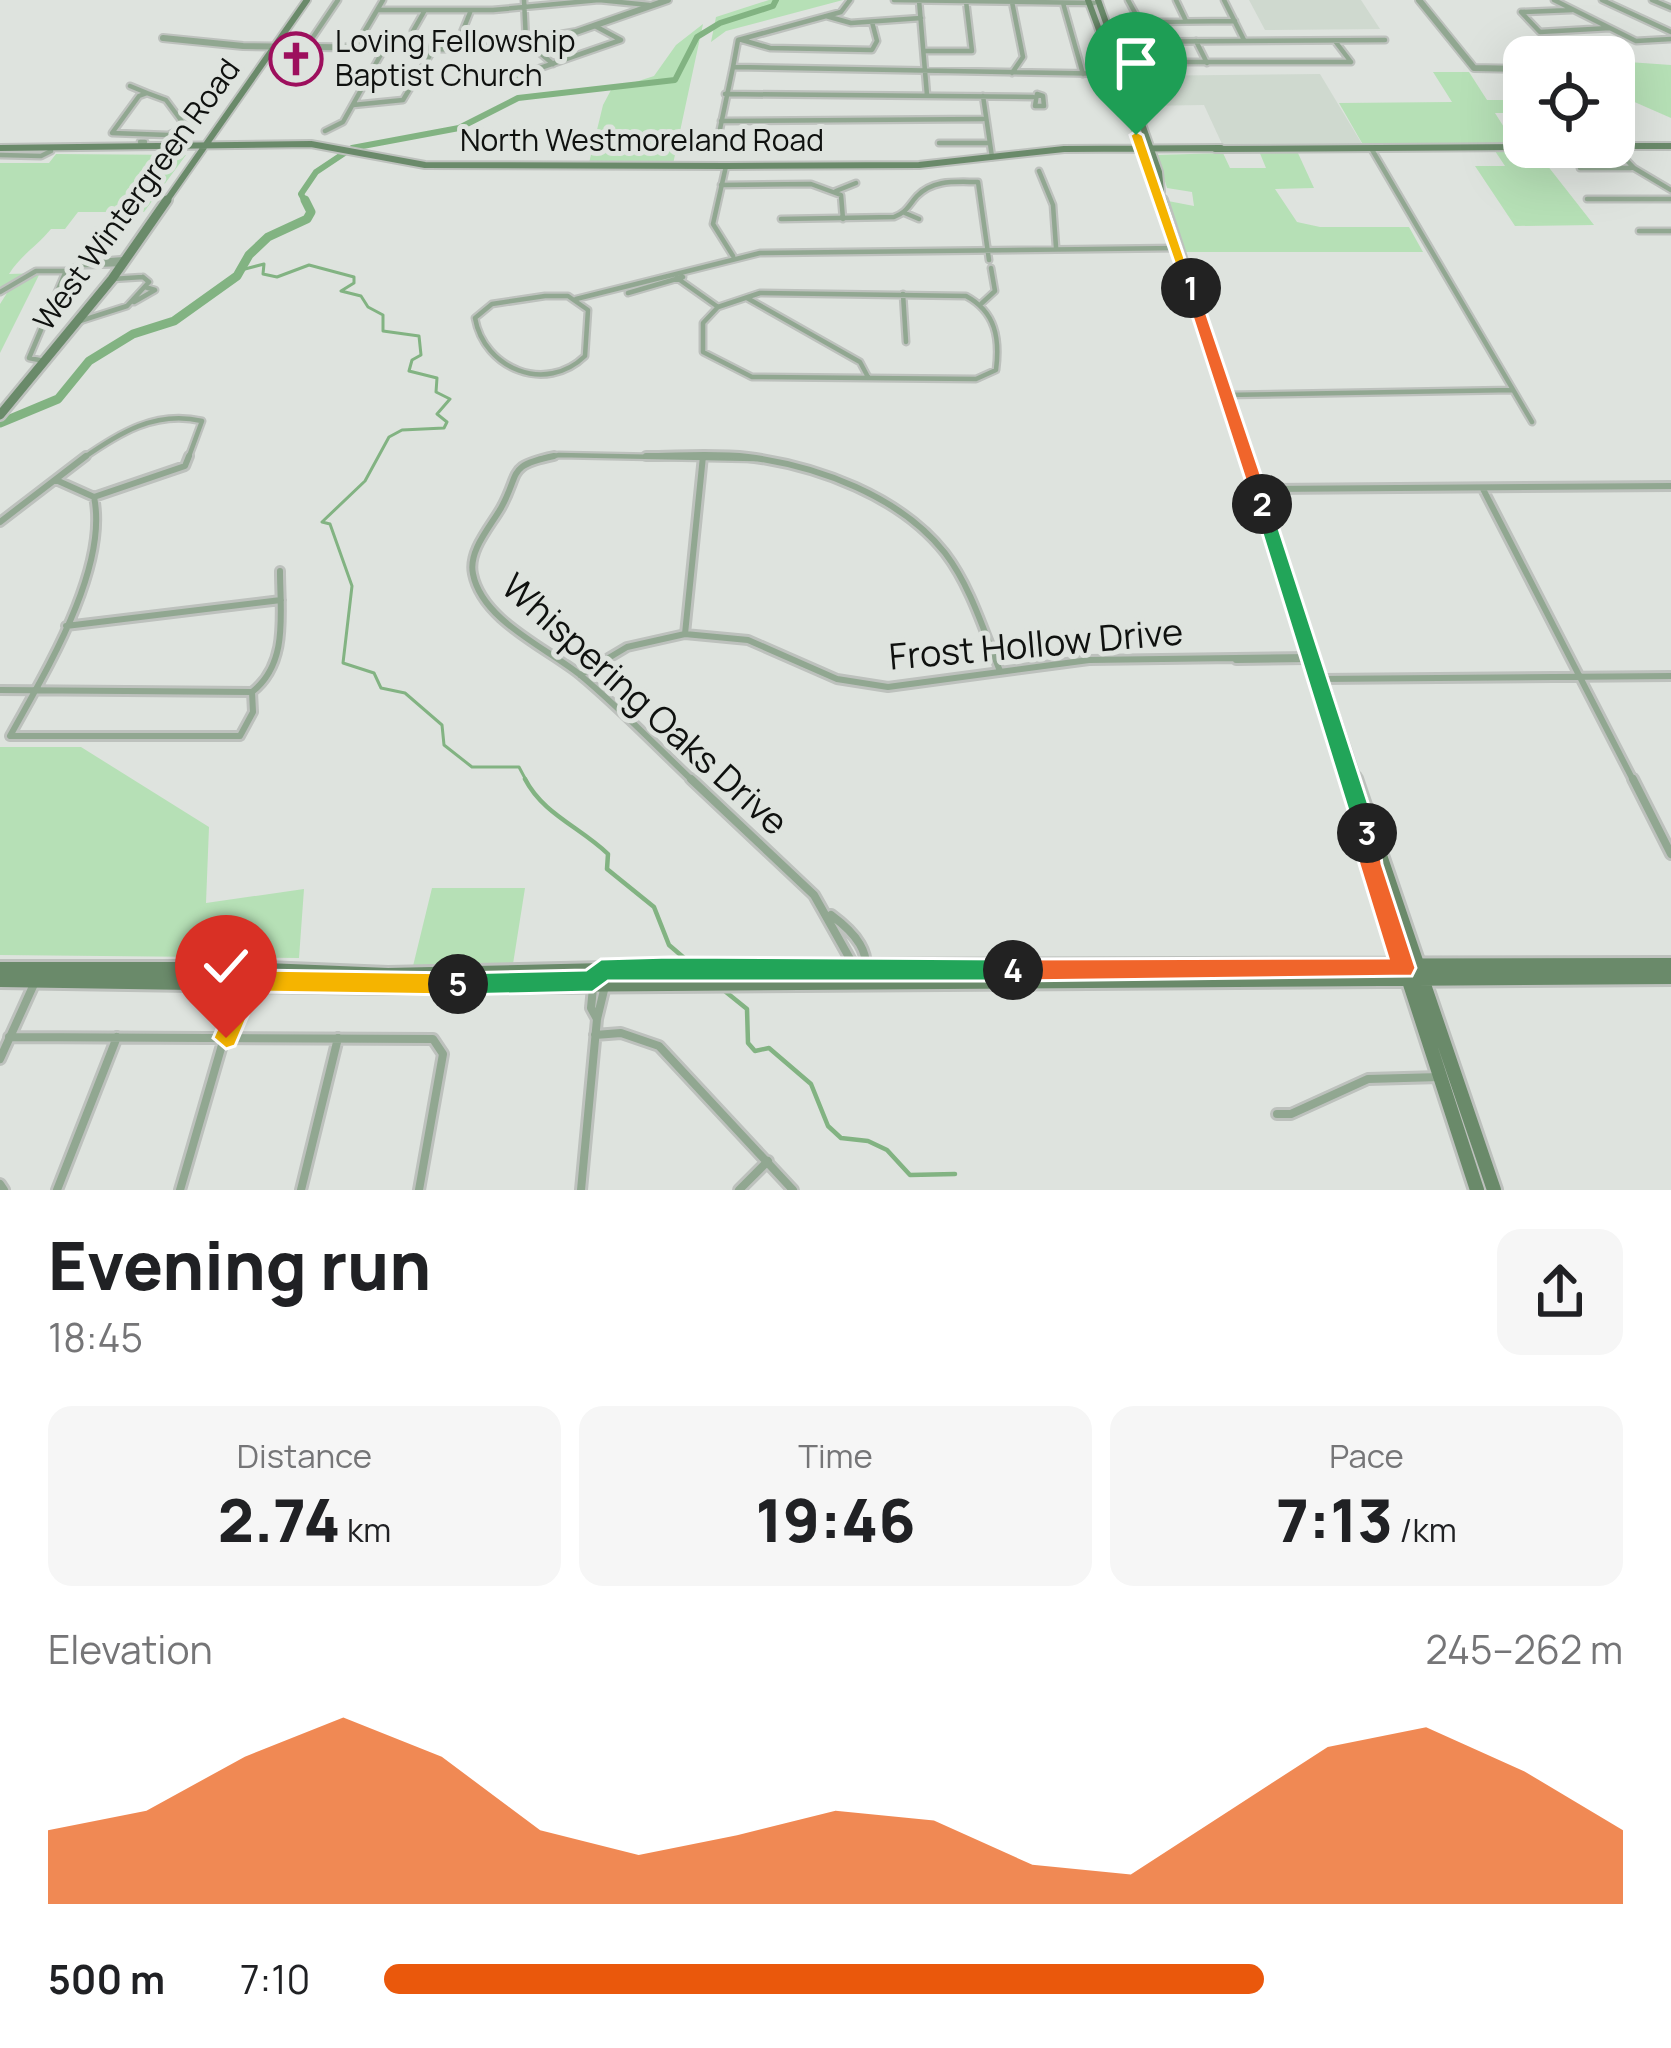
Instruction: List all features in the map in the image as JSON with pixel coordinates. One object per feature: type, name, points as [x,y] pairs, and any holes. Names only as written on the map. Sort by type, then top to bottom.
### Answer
[{"type":"main road","name":"West Wintergreen Road","points":[[2,413],[38,361],[83,321],[308,0]]},
{"type":"main road","points":[[1094,2],[1366,822],[1447,1076],[1477,1190]]},
{"type":"main road","name":"North Westmoreland Road","points":[[0,151],[140,144],[332,146],[424,165],[723,166],[919,165],[1082,148],[1503,147]]},
{"type":"main road","points":[[1635,147],[1671,146]]},
{"type":"main road","name":"North Westmoreland Road","points":[[0,151],[69,150]]},
{"type":"main road","points":[[1414,975],[1671,965]]},
{"type":"main road","points":[[0,980],[38,975],[247,975],[385,986],[670,975],[732,967],[864,974],[1671,976]]},
{"type":"main road","points":[[0,969],[38,975]]},
{"type":"main road","points":[[670,975],[740,982],[864,974]]},
{"type":"main road","points":[[1447,1076],[1494,1190]]},
{"type":"street","points":[[308,46],[338,0]]},
{"type":"street","points":[[356,46],[383,0]]},
{"type":"street","points":[[524,0],[526,41],[553,64]]},
{"type":"street","points":[[378,10],[524,8],[625,0],[651,6]]},
{"type":"street","points":[[163,38],[454,50],[595,26],[668,0]]},
{"type":"street","points":[[738,40],[826,16],[847,8],[850,0]]},
{"type":"street","points":[[893,0],[1094,2]]},
{"type":"street","points":[[919,0],[927,95]]},
{"type":"street","points":[[1129,0],[1137,20],[1234,21]]},
{"type":"street","points":[[1177,0],[1186,22]]},
{"type":"street","points":[[1224,0],[1244,41]]},
{"type":"street","points":[[1419,0],[1474,68],[1503,69]]},
{"type":"street","points":[[1554,0],[1636,41],[1671,36]]},
{"type":"street","points":[[1602,0],[1671,36]]},
{"type":"street","points":[[1652,0],[1671,8]]},
{"type":"street","points":[[924,51],[973,49],[965,1]]},
{"type":"street","points":[[1012,2],[1023,57],[1012,73]]},
{"type":"street","points":[[1063,3],[1083,74]]},
{"type":"street","points":[[568,4],[571,12]]},
{"type":"street","points":[[413,31],[424,10]]},
{"type":"street","points":[[454,50],[471,10]]},
{"type":"street","points":[[1574,10],[1521,12],[1540,32],[1610,28]]},
{"type":"street","points":[[826,16],[842,22],[921,18]]},
{"type":"street","points":[[738,40],[770,49],[874,49],[872,22]]},
{"type":"street","points":[[517,76],[621,40],[595,26]]},
{"type":"street","points":[[720,129],[738,40]]},
{"type":"street","points":[[1135,62],[1351,62],[1335,40]]},
{"type":"street","points":[[1107,42],[1385,40]]},
{"type":"street","points":[[822,50],[823,41]]},
{"type":"street","points":[[1196,41],[1207,63]]},
{"type":"street","points":[[326,131],[344,122],[384,49]]},
{"type":"street","points":[[353,105],[403,100],[433,50]]},
{"type":"street","points":[[735,67],[1117,74]]},
{"type":"street","points":[[130,86],[147,92],[166,100],[187,125],[140,144],[111,132],[147,92]]},
{"type":"street","points":[[725,94],[1033,97]]},
{"type":"street","points":[[983,96],[992,157]]},
{"type":"street","points":[[721,121],[983,119]]},
{"type":"street","points":[[939,143],[988,143]]},
{"type":"street","points":[[1371,148],[1532,422]]},
{"type":"street","points":[[723,166],[713,224],[733,256]]},
{"type":"street","points":[[1634,168],[1671,190]]},
{"type":"street","points":[[1040,171],[1053,206],[1056,247]]},
{"type":"street","points":[[905,213],[921,188],[978,182],[994,291],[982,303]]},
{"type":"street","points":[[721,183],[812,184],[836,191],[844,202],[843,219]]},
{"type":"street","points":[[836,191],[856,183]]},
{"type":"street","points":[[1587,199],[1671,199]]},
{"type":"street","points":[[781,220],[905,213],[919,218]]},
{"type":"street","points":[[1639,231],[1671,231]]},
{"type":"street","points":[[576,299],[588,310],[589,350],[568,369],[517,371],[483,348],[475,318],[489,305],[555,295],[576,299],[641,293],[733,256],[1177,246]]},
{"type":"street","points":[[990,264],[998,260],[998,247]]},
{"type":"street","points":[[1,290],[36,271],[124,262]]},
{"type":"street","points":[[38,361],[29,358],[66,271]]},
{"type":"street","points":[[83,321],[134,302],[149,278],[113,277]]},
{"type":"street","points":[[676,278],[718,308]]},
{"type":"street","points":[[903,294],[906,341]]},
{"type":"street","points":[[949,294],[982,303],[993,319],[998,358],[989,376],[752,377],[703,352],[703,322],[718,308],[744,296],[949,294]]},
{"type":"street","points":[[744,296],[864,365],[868,377]]},
{"type":"street","points":[[588,310],[603,297]]},
{"type":"street","points":[[1225,394],[1513,390]]},
{"type":"street","points":[[0,522],[56,480],[127,428],[195,417],[202,421],[185,466],[94,496],[56,480]]},
{"type":"street","name":"Whispering Oaks Drive","points":[[864,974],[828,913],[580,675],[505,620],[474,585],[471,568],[478,545],[505,501],[510,476],[524,462],[550,455],[703,455],[797,466],[891,505],[930,536],[959,575],[1000,670]]},
{"type":"street","points":[[685,634],[703,455]]},
{"type":"street","points":[[1256,489],[1671,486]]},
{"type":"street","points":[[1483,489],[1671,854]]},
{"type":"street","points":[[94,496],[100,518],[66,626],[10,736],[235,737],[247,730],[254,712],[249,692]]},
{"type":"street","points":[[0,690],[249,692],[272,675],[280,571]]},
{"type":"street","points":[[66,626],[281,600]]},
{"type":"street","name":"Frost Hollow Drive","points":[[580,675],[627,647],[685,634],[748,640],[836,679],[888,687],[1089,660],[1292,662],[1312,658]]},
{"type":"street","points":[[1319,679],[1671,676]]},
{"type":"street","points":[[0,1058],[38,975]]},
{"type":"street","points":[[180,1190],[247,975]]},
{"type":"street","points":[[581,1190],[600,978]]},
{"type":"street","points":[[595,1035],[621,1033],[659,1046],[793,1190]]},
{"type":"street","points":[[9,1037],[433,1039],[442,1047],[442,1054],[419,1190]]},
{"type":"street","points":[[57,1190],[117,1037]]},
{"type":"street","points":[[302,1190],[338,1038]]},
{"type":"street","points":[[1277,1114],[1292,1114],[1367,1079],[1447,1076]]},
{"type":"street","points":[[739,1190],[767,1162]]},
{"type":"shaded area","points":[[1249,0],[1361,0],[1380,29],[1265,30]]},
{"type":"shaded area","points":[[1320,74],[1362,144],[1222,144],[1204,105],[1138,106],[1127,76]]},
{"type":"green space","points":[[769,0],[843,0],[726,31],[711,42],[716,17]]},
{"type":"green space","points":[[703,24],[673,164],[589,163],[611,90],[654,76],[676,45]]},
{"type":"green space","points":[[1635,62],[1671,65],[1671,118],[1635,102]]},
{"type":"green space","points":[[1433,72],[1469,72],[1487,100],[1503,100],[1503,113],[1495,113],[1503,126],[1503,143],[1362,143],[1339,103],[1452,102]]},
{"type":"green space","points":[[1259,151],[1297,151],[1314,188],[1275,189],[1297,222],[1320,227],[1409,227],[1423,252],[1185,252],[1168,201],[1194,206],[1192,192],[1167,188],[1157,155],[1223,153],[1230,168],[1266,168]]},
{"type":"green space","points":[[56,154],[186,155],[144,212],[78,212],[65,229],[51,229],[19,261],[9,274],[40,273],[0,353],[0,304],[7,293],[0,292],[0,163],[49,163]]},
{"type":"green space","points":[[1475,166],[1549,168],[1594,225],[1515,226]]},
{"type":"green space","points":[[0,747],[81,747],[209,827],[206,903],[304,889],[299,958],[0,955]]},
{"type":"green space","points":[[432,888],[525,888],[513,964],[413,966]]},
{"type":"waterway","points":[[306,203],[301,194],[316,172],[352,148],[459,128],[518,98],[675,80],[697,37],[720,23],[773,6],[776,0]]},
{"type":"waterway","points":[[0,423],[58,399],[89,361],[133,334],[174,321],[237,276],[249,255],[268,237],[307,219],[311,212],[305,200]]},
{"type":"waterway","points":[[241,270],[264,264],[263,274],[277,277],[309,265],[354,277],[354,283],[341,291],[361,296],[368,307],[383,315],[383,331],[419,336],[421,355],[412,360],[409,371],[437,378],[436,392],[450,399],[437,414],[447,422],[444,428],[402,430],[389,437],[365,481],[322,522],[330,524],[352,586],[343,663],[374,673],[381,688],[405,693],[442,725],[444,745],[472,767],[519,767],[527,782]]},
{"type":"waterway","points":[[527,782],[552,811],[608,854],[607,869],[654,907],[669,945],[690,963]]},
{"type":"waterway","points":[[721,988],[747,1009],[748,1043],[755,1051],[769,1048],[811,1084],[828,1126],[841,1138],[868,1141],[887,1150],[910,1175],[955,1174]]},
{"type":"place","name":"Loving Fellowship Baptist Church","points":[[296,59]]},
{"type":"route","points":[[226,1038],[250,981],[385,986],[593,981],[601,970],[732,967],[1404,968],[1371,864],[1366,822],[1161,196],[1136,135]]}]
